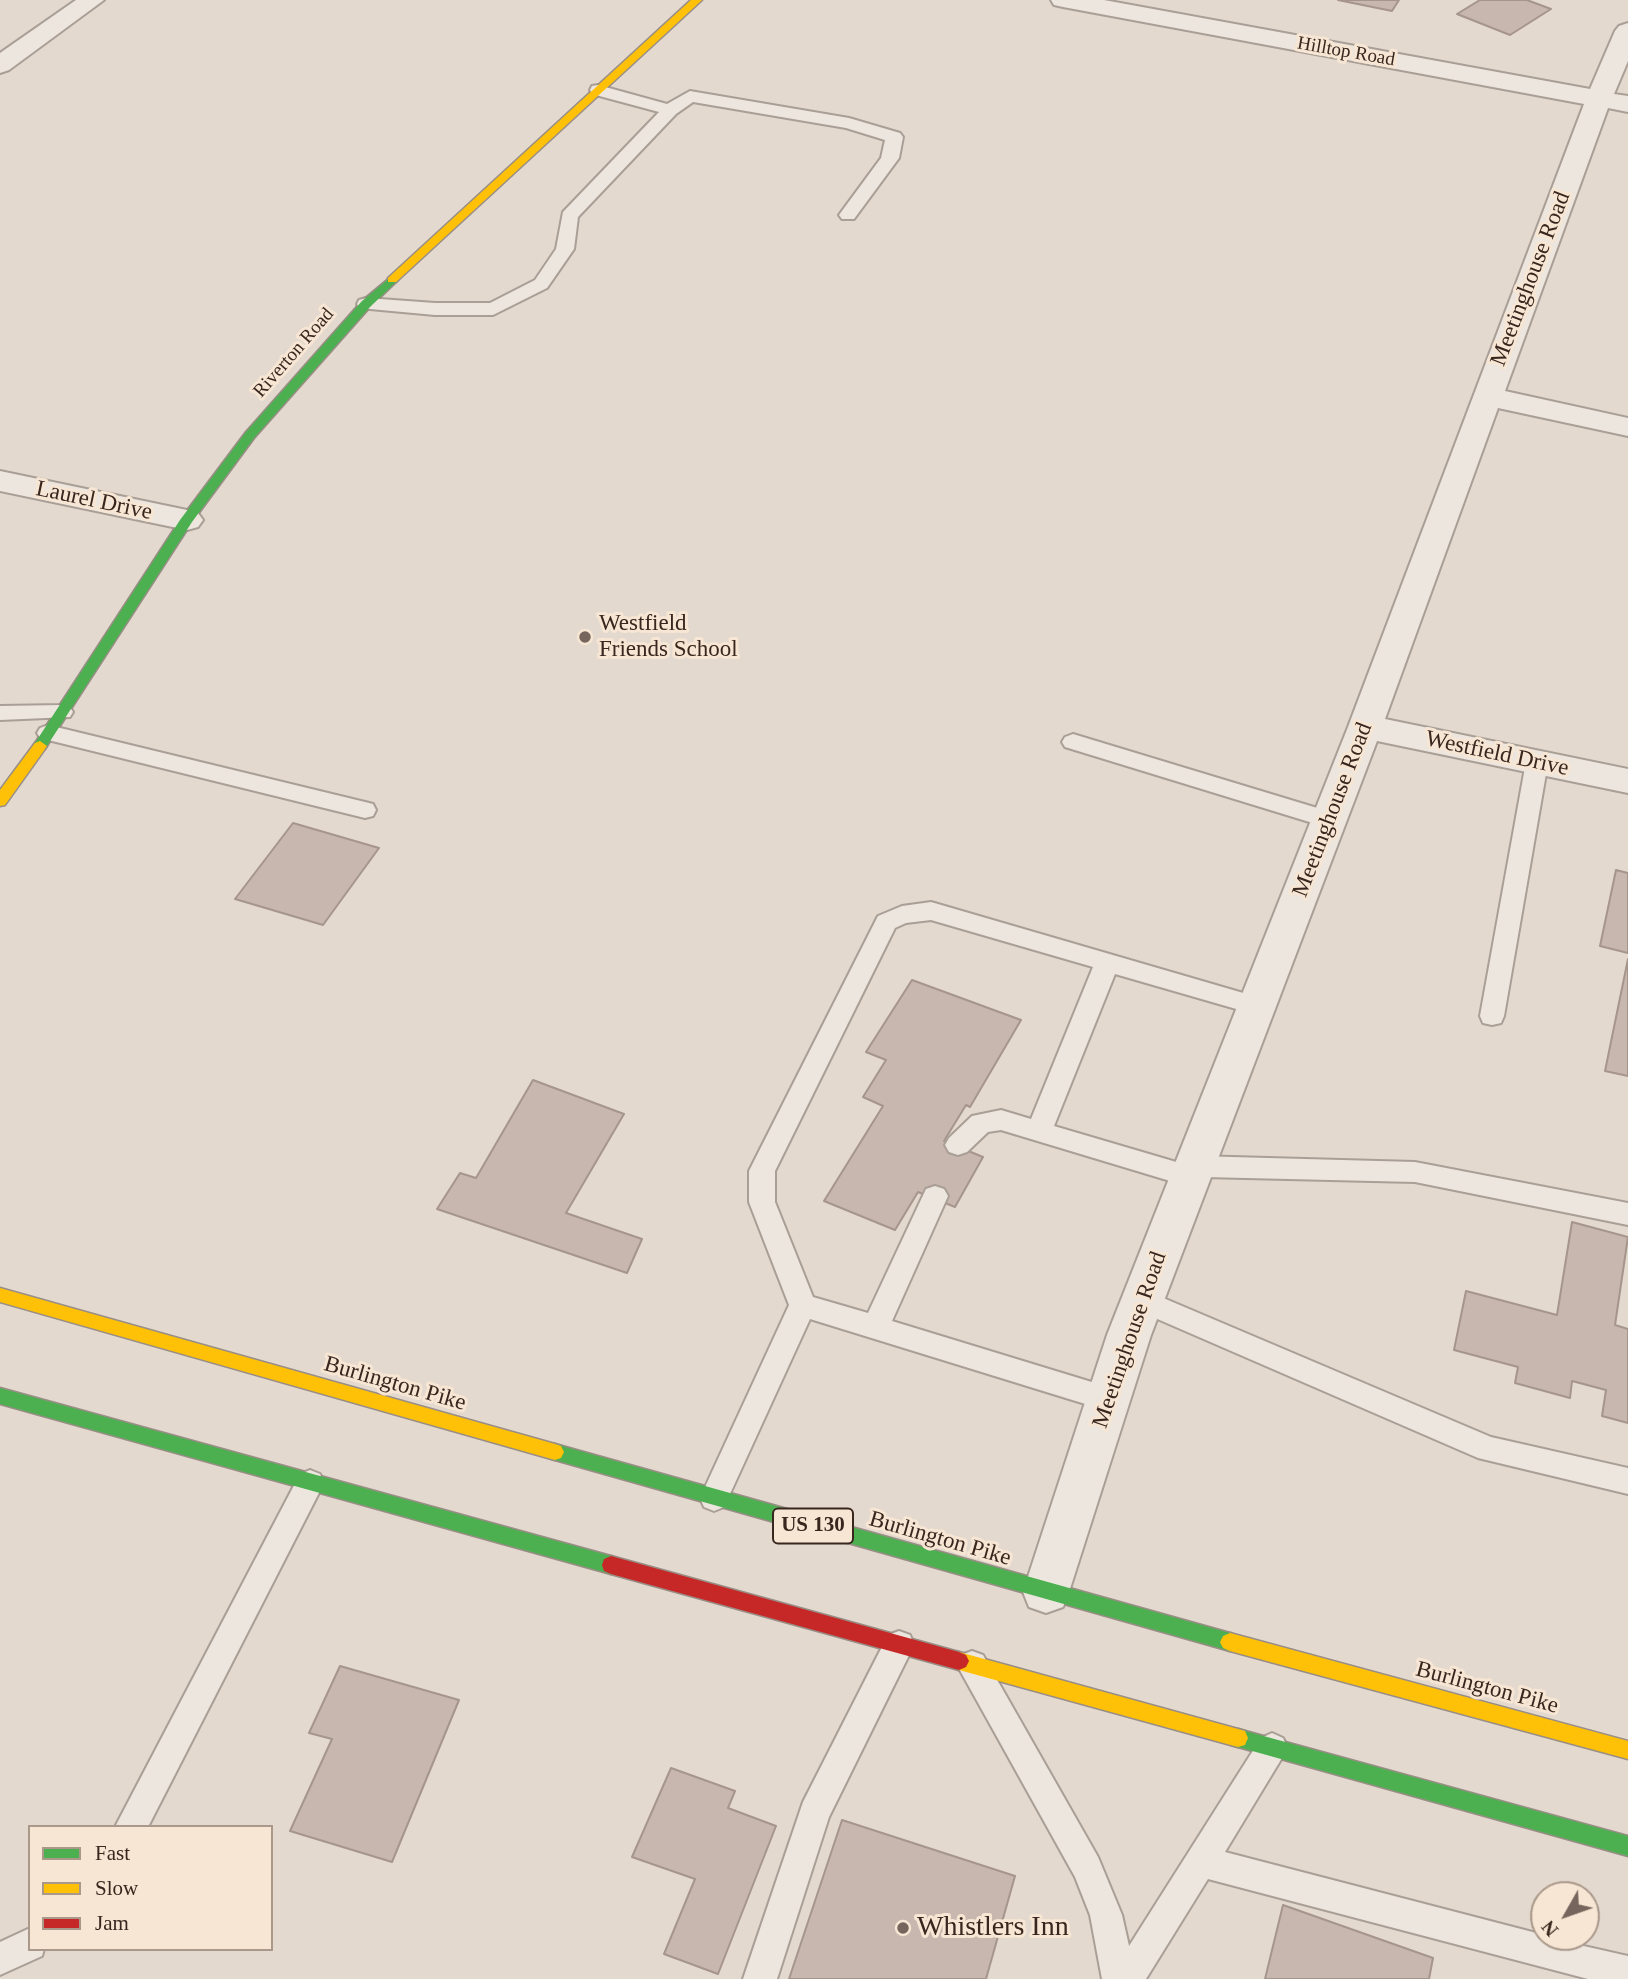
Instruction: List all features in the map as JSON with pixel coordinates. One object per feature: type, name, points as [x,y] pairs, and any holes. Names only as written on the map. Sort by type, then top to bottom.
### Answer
[{"type":"main road","name":"Riverton Road","points":[[0,801],[44,740],[187,520],[250,435],[366,303],[696,0]]},
{"type":"main road","points":[[13,753],[44,740]]},
{"type":"main road","name":"Burlington Pike","points":[[0,1295],[1046,1592],[1628,1750]]},
{"type":"main road","points":[[0,1396],[1628,1846]]},
{"type":"street","points":[[0,65],[92,0]]},
{"type":"street","name":"Hilltop Road","points":[[1063,0],[1613,101]]},
{"type":"street","name":"Meetinghouse Road","points":[[1046,1592],[1142,1300],[1365,727],[1486,396],[1613,101],[1628,31]]},
{"type":"street","points":[[1486,396],[1628,427]]},
{"type":"street","name":"Laurel Drive","points":[[0,481],[187,520]]},
{"type":"street","name":"Westfield Drive","points":[[1365,727],[1628,781]]},
{"type":"lane","points":[[598,90],[670,110]]},
{"type":"lane","points":[[366,303],[435,309],[493,309],[541,284],[565,249],[569,216],[670,110],[690,96],[849,123],[894,137],[890,158],[848,215]]},
{"type":"lane","points":[[0,713],[62,712]]},
{"type":"lane","points":[[44,740],[365,810]]},
{"type":"lane","points":[[1073,742],[1329,820]]},
{"type":"lane","points":[[1492,1016],[1537,762]]},
{"type":"lane","points":[[714,1498],[803,1305],[762,1202],[762,1171],[886,922],[902,915],[930,912],[1257,1006]]},
{"type":"lane","points":[[1039,1131],[1107,963]]},
{"type":"lane","points":[[958,1145],[981,1123],[1002,1120],[1192,1171],[1415,1172],[1628,1214]]},
{"type":"lane","points":[[875,1327],[935,1196]]},
{"type":"lane","points":[[1142,1300],[1488,1449],[1628,1481]]},
{"type":"lane","points":[[803,1305],[1108,1399]]},
{"type":"lane","points":[[132,1825],[310,1483]]},
{"type":"lane","points":[[760,1979],[814,1813],[899,1646]]},
{"type":"lane","points":[[972,1665],[1087,1868],[1106,1916],[1119,1979]]},
{"type":"lane","points":[[1127,1979],[1272,1748]]},
{"type":"lane","points":[[1199,1861],[1628,1973]]},
{"type":"lane","points":[[0,1959],[28,1945]]},
{"type":"building","points":[[1338,0],[1399,0],[1392,11]]},
{"type":"building","points":[[1480,0],[1527,0],[1551,9],[1510,35],[1457,14]]},
{"type":"building","points":[[293,823],[379,848],[323,925],[235,899]]},
{"type":"building","points":[[1616,870],[1628,873],[1628,953],[1600,946]]},
{"type":"building","points":[[1628,959],[1628,1076],[1605,1071]]},
{"type":"building","points":[[912,980],[1021,1020],[970,1107],[966,1105],[944,1141],[983,1157],[955,1207],[918,1192],[895,1230],[824,1201],[883,1106],[863,1097],[886,1060],[866,1052]]},
{"type":"building","points":[[533,1080],[624,1114],[566,1213],[642,1239],[627,1273],[437,1209],[460,1173],[476,1178]]},
{"type":"building","points":[[1572,1222],[1628,1237],[1615,1325],[1628,1329],[1628,1423],[1602,1416],[1606,1390],[1572,1381],[1570,1398],[1515,1383],[1518,1367],[1454,1350],[1466,1291],[1557,1315]]},
{"type":"building","points":[[340,1666],[459,1700],[392,1862],[290,1831],[332,1739],[309,1733]]},
{"type":"building","points":[[671,1768],[735,1791],[728,1808],[776,1826],[718,1974],[664,1954],[695,1879],[632,1857]]},
{"type":"building","name":"Whistlers Inn","points":[[842,1820],[1015,1876],[986,1979],[789,1979]]},
{"type":"building","points":[[1283,1905],[1433,1958],[1429,1979],[1265,1979]]},
{"type":"traffic: fast","points":[[40,746],[187,520],[250,435],[366,304],[392,280]]},
{"type":"traffic: fast","points":[[0,1396],[611,1565]]},
{"type":"traffic: fast","points":[[555,1452],[1230,1642]]},
{"type":"traffic: fast","points":[[1238,1738],[1628,1846]]},
{"type":"traffic: slow","points":[[392,280],[697,0]]},
{"type":"traffic: slow","points":[[0,801],[40,746]]},
{"type":"traffic: slow","points":[[0,1295],[555,1452]]},
{"type":"traffic: slow","points":[[1230,1642],[1628,1750]]},
{"type":"traffic: slow","points":[[959,1661],[1238,1738]]},
{"type":"traffic: jam","points":[[611,1565],[959,1661]]},
{"type":"place","name":"Westfield Friends School","points":[[585,637]]},
{"type":"place","name":"Whistlers Inn","points":[[903,1928]]}]
